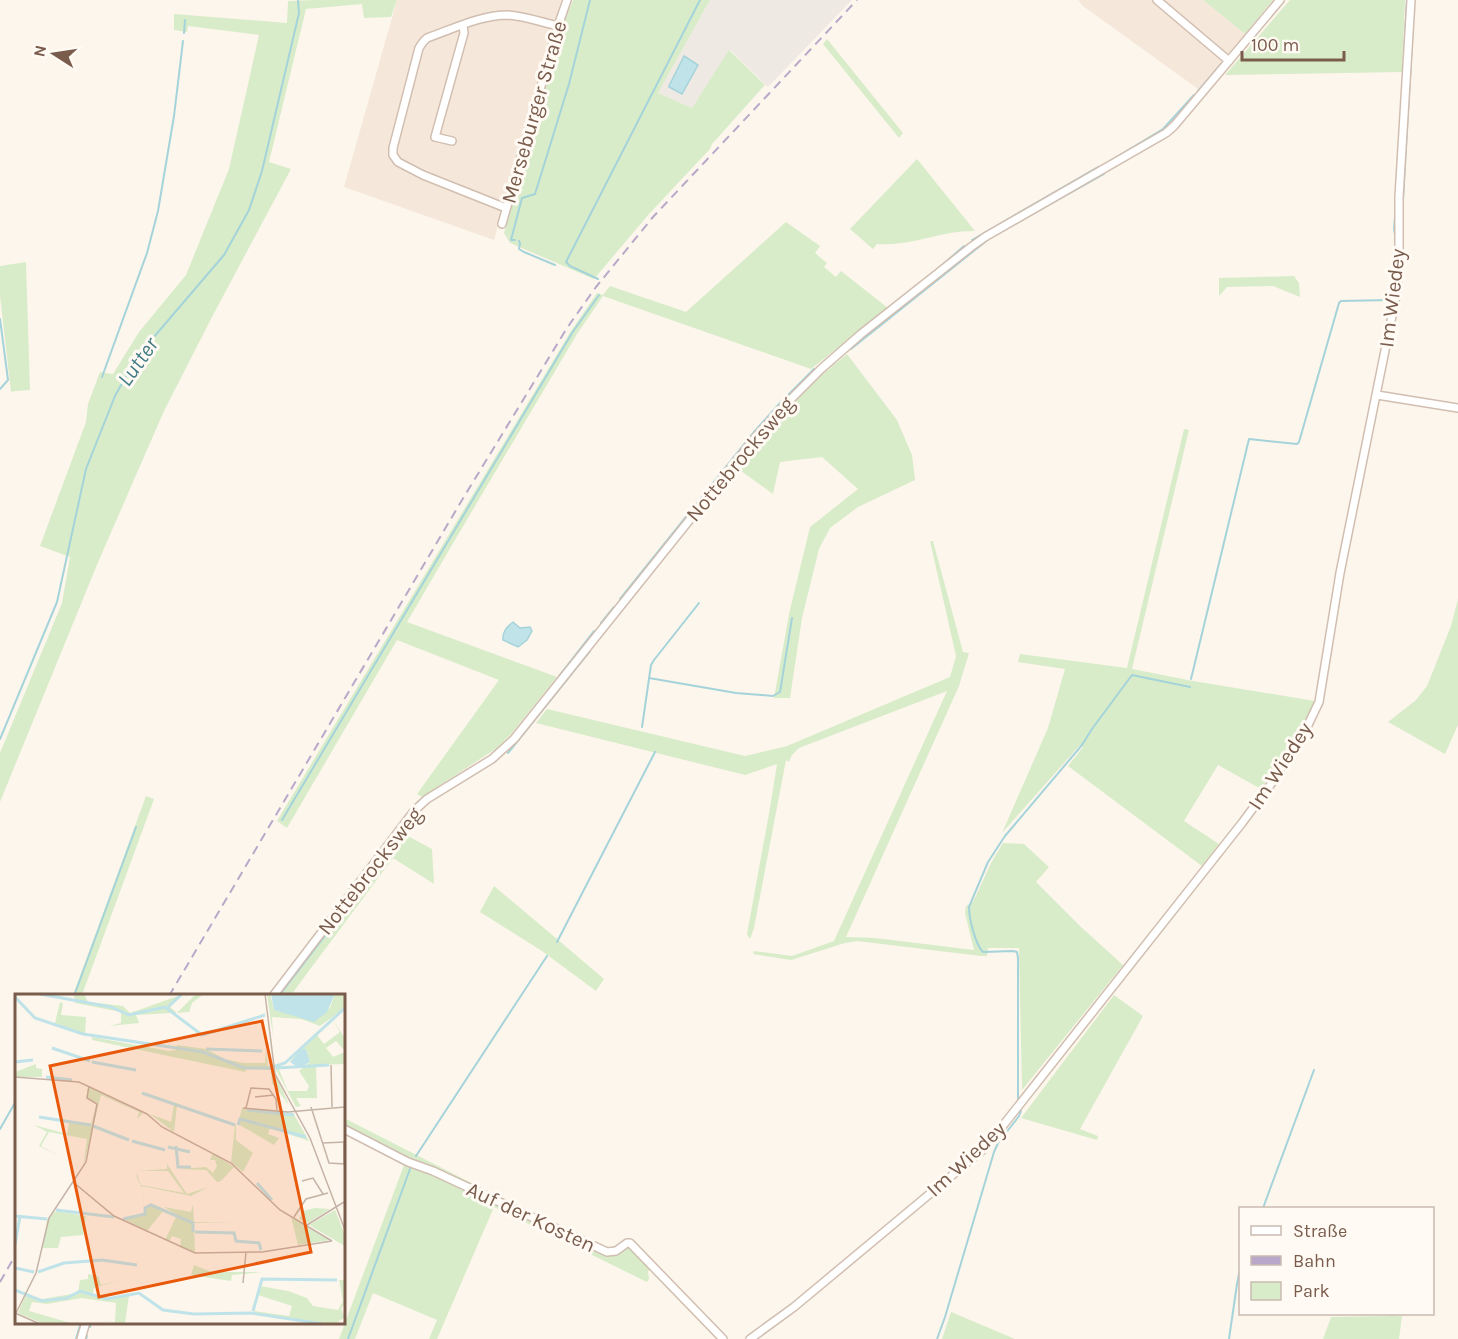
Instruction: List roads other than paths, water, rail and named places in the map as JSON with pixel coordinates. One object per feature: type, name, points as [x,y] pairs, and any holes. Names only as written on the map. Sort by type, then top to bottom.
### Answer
[{"type":"street","name":"Merseburger Straße","points":[[502,224],[567,0]]},
{"type":"street","points":[[1157,0],[1229,62]]},
{"type":"street","name":"Nottebrocksweg","points":[[275,994],[414,811],[427,799],[492,759],[514,739],[735,462],[785,405],[821,369],[861,334],[984,237],[1166,133],[1280,0]]},
{"type":"street","name":"Im Wiedey","points":[[750,1339],[794,1306],[986,1147],[1242,823],[1271,784],[1308,725],[1319,702],[1340,573],[1396,296],[1400,266],[1399,197],[1411,0]]},
{"type":"street","points":[[506,208],[423,174],[398,162],[393,155],[419,48],[427,38],[494,16],[521,17],[558,26]]},
{"type":"street","points":[[452,141],[435,137],[464,33],[463,25]]},
{"type":"street","points":[[1377,394],[1458,408]]},
{"type":"street","name":"Auf der Kosten","points":[[345,1130],[408,1162],[433,1171],[607,1252],[616,1251],[630,1243],[723,1339]]},
{"type":"street","points":[[81,1339],[86,1324]]},
{"type":"water","points":[[684,56],[698,65],[682,94],[669,86]]},
{"type":"water","points":[[513,622],[520,628],[530,627],[532,631],[527,640],[518,647],[503,640],[505,630]]},
{"type":"waterway","name":"Lutter","points":[[0,739],[57,602],[86,469],[115,396],[131,367],[153,338],[224,255],[249,210],[262,171],[299,13],[298,0]]},
{"type":"waterway","points":[[515,240],[511,240],[522,198],[535,194],[569,84],[590,0]]},
{"type":"waterway","points":[[598,279],[566,262],[700,0]]},
{"type":"waterway","points":[[1404,54],[1407,0]]},
{"type":"waterway","points":[[184,33],[185,20]]},
{"type":"waterway","points":[[1402,218],[1413,24]]},
{"type":"waterway","points":[[102,377],[147,253],[158,211],[174,116],[183,41]]},
{"type":"waterway","points":[[1198,91],[1221,64]]},
{"type":"waterway","points":[[1110,161],[1163,129],[1194,95]]},
{"type":"waterway","points":[[972,240],[1098,167]]},
{"type":"waterway","points":[[851,349],[990,238],[1104,174]]},
{"type":"waterway","points":[[1396,204],[1394,229],[1396,240]]},
{"type":"waterway","points":[[519,241],[519,249],[555,265]]},
{"type":"waterway","points":[[925,280],[964,246]]},
{"type":"waterway","points":[[1395,273],[1396,257]]},
{"type":"waterway","points":[[282,820],[572,333],[599,295]]},
{"type":"waterway","points":[[1191,679],[1249,439],[1297,444],[1339,303],[1341,301],[1390,300]]},
{"type":"waterway","points":[[0,319],[8,380],[0,389]]},
{"type":"waterway","points":[[620,599],[754,432],[814,369]]},
{"type":"waterway","points":[[642,727],[651,665],[699,603]]},
{"type":"waterway","points":[[601,623],[614,607]]},
{"type":"waterway","points":[[649,678],[736,693],[773,696],[780,692],[792,618]]},
{"type":"waterway","points":[[559,676],[594,631]]},
{"type":"waterway","points":[[508,753],[590,651]]},
{"type":"waterway","points":[[1018,1101],[1017,952],[983,952],[973,931],[969,907],[988,862],[1005,836],[1082,745],[1132,675],[1190,687]]},
{"type":"waterway","points":[[557,942],[655,752]]},
{"type":"waterway","points":[[75,994],[136,827]]},
{"type":"waterway","points":[[281,994],[400,838]]},
{"type":"waterway","points":[[1018,1101],[1137,950]]},
{"type":"waterway","points":[[416,1156],[547,956]]},
{"type":"waterway","points":[[1263,1207],[1314,1070]]},
{"type":"waterway","points":[[0,1129],[15,1103]]},
{"type":"waterway","points":[[937,1339],[994,1152],[1021,1111]]},
{"type":"waterway","points":[[348,1339],[410,1169]]},
{"type":"waterway","points":[[1229,1339],[1239,1274]]},
{"type":"waterway","points":[[76,1339],[80,1324]]},
{"type":"railway","points":[[170,994],[462,500],[567,328],[596,287],[653,217],[857,0]]},
{"type":"railway","points":[[0,1282],[15,1256]]}]
